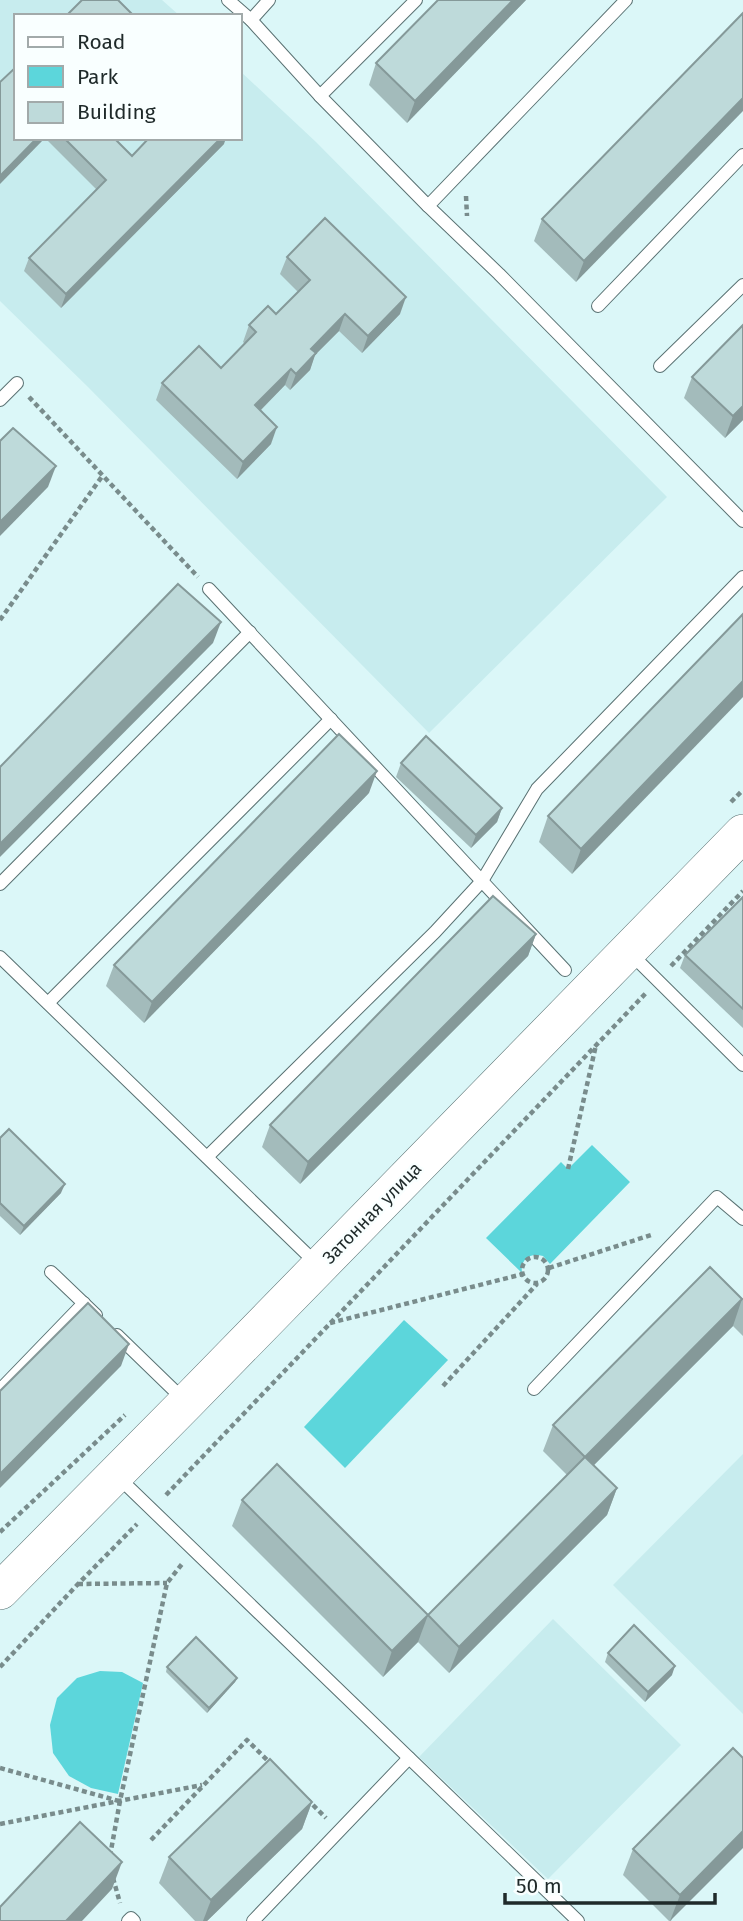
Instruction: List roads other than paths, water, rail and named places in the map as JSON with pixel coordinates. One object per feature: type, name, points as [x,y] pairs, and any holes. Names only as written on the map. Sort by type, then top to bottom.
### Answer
[{"type":"street","name":"Затонная улица","points":[[0,1591],[628,951],[740,841]]},
{"type":"lane","points":[[228,0],[251,20],[320,96],[743,521]]},
{"type":"lane","points":[[251,20],[269,0]]},
{"type":"lane","points":[[320,96],[416,0]]},
{"type":"lane","points":[[428,205],[626,0]]},
{"type":"lane","points":[[598,306],[743,155]]},
{"type":"lane","points":[[660,366],[743,285]]},
{"type":"lane","points":[[0,400],[17,383]]},
{"type":"lane","points":[[207,1157],[435,932],[482,881],[537,789],[743,577]]},
{"type":"lane","points":[[209,589],[565,970]]},
{"type":"lane","points":[[0,884],[250,632]]},
{"type":"lane","points":[[48,1003],[331,719]]},
{"type":"lane","points":[[628,951],[743,1065]]},
{"type":"lane","points":[[0,957],[320,1266]]},
{"type":"lane","points":[[534,1389],[717,1197],[743,1219]]},
{"type":"lane","points":[[51,1272],[187,1402]]},
{"type":"lane","points":[[0,1390],[84,1303]]},
{"type":"lane","points":[[116,1475],[578,1921]]},
{"type":"lane","points":[[253,1921],[409,1758]]},
{"type":"lane","points":[[124,1915],[134,1921]]}]
